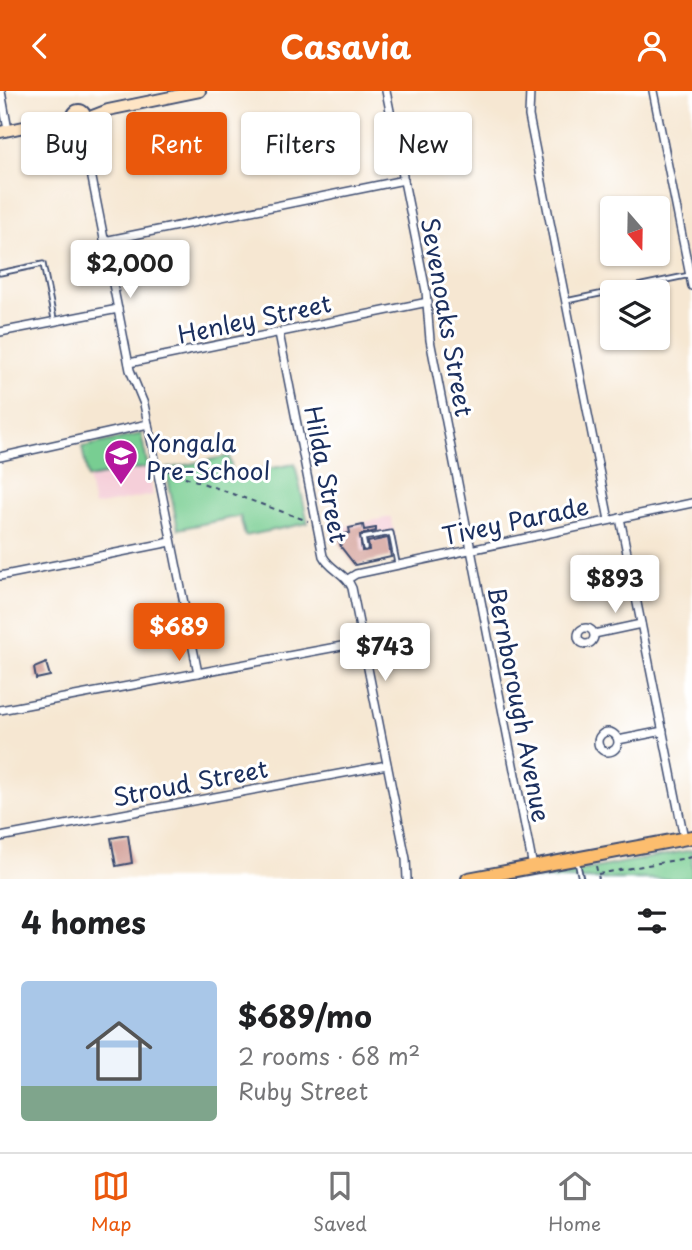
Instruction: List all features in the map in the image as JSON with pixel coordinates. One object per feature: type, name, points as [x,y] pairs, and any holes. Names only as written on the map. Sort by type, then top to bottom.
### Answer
[{"type":"main road","points":[[468,879],[688,838]]},
{"type":"street","points":[[1,91],[4,131]]},
{"type":"street","points":[[99,112],[159,95],[200,91]]},
{"type":"street","name":"Sevenoaks Street","points":[[386,91],[428,302],[430,340],[471,549]]},
{"type":"street","points":[[530,91],[529,116],[609,520]]},
{"type":"street","points":[[653,91],[692,286]]},
{"type":"street","points":[[91,175],[129,363],[142,397],[148,424],[198,673]]},
{"type":"street","points":[[104,241],[404,180]]},
{"type":"street","name":"Henley Street","points":[[129,363],[428,302]]},
{"type":"street","points":[[0,332],[118,309]]},
{"type":"street","name":"Hilda Street","points":[[279,333],[323,556],[327,563],[348,579]]},
{"type":"street","points":[[0,457],[148,424]]},
{"type":"street","name":"Tivey Parade","points":[[348,579],[356,574],[692,503]]},
{"type":"street","points":[[621,518],[663,731],[688,838]]},
{"type":"street","points":[[0,576],[171,542]]},
{"type":"street","name":"Bernborough Avenue","points":[[471,549],[533,867]]},
{"type":"street","points":[[348,579],[410,879]]},
{"type":"street","points":[[594,634],[642,624]]},
{"type":"street","points":[[0,710],[363,642]]},
{"type":"street","points":[[618,740],[663,731]]},
{"type":"street","name":"Stroud Street","points":[[0,837],[387,765]]},
{"type":"lane","points":[[0,272],[43,264],[54,321]]},
{"type":"lane","points":[[566,301],[690,275]]},
{"type":"lane","points":[[365,548],[363,538],[391,533],[398,565]]},
{"type":"lane","points":[[577,859],[581,879]]},
{"type":"path","points":[[165,470],[308,520]]},
{"type":"path","points":[[598,874],[692,857]]},
{"type":"path","points":[[596,866],[598,879]]},
{"type":"shaded area","name":"Yongala Pre-School","points":[[148,467],[153,495],[94,506],[88,478]]},
{"type":"shaded area","points":[[391,517],[398,555],[355,565],[341,547],[337,528]]},
{"type":"green space","points":[[141,434],[148,467],[88,478],[82,447]]},
{"type":"green space","points":[[229,456],[233,475],[295,464],[308,523],[245,536],[240,516],[178,529],[166,469]]},
{"type":"green space","points":[[692,850],[692,879],[536,879]]},
{"type":"building","points":[[363,525],[364,530],[376,528],[376,531],[360,535],[362,551],[369,550],[368,542],[388,538],[391,557],[355,565],[341,547],[338,535],[350,533],[349,528]]},
{"type":"building","points":[[46,663],[50,676],[36,679],[34,668]]},
{"type":"building","points":[[128,835],[132,863],[116,866],[111,838]]},
{"type":"place","name":"Yongala Pre-School","points":[[121,486]]}]
